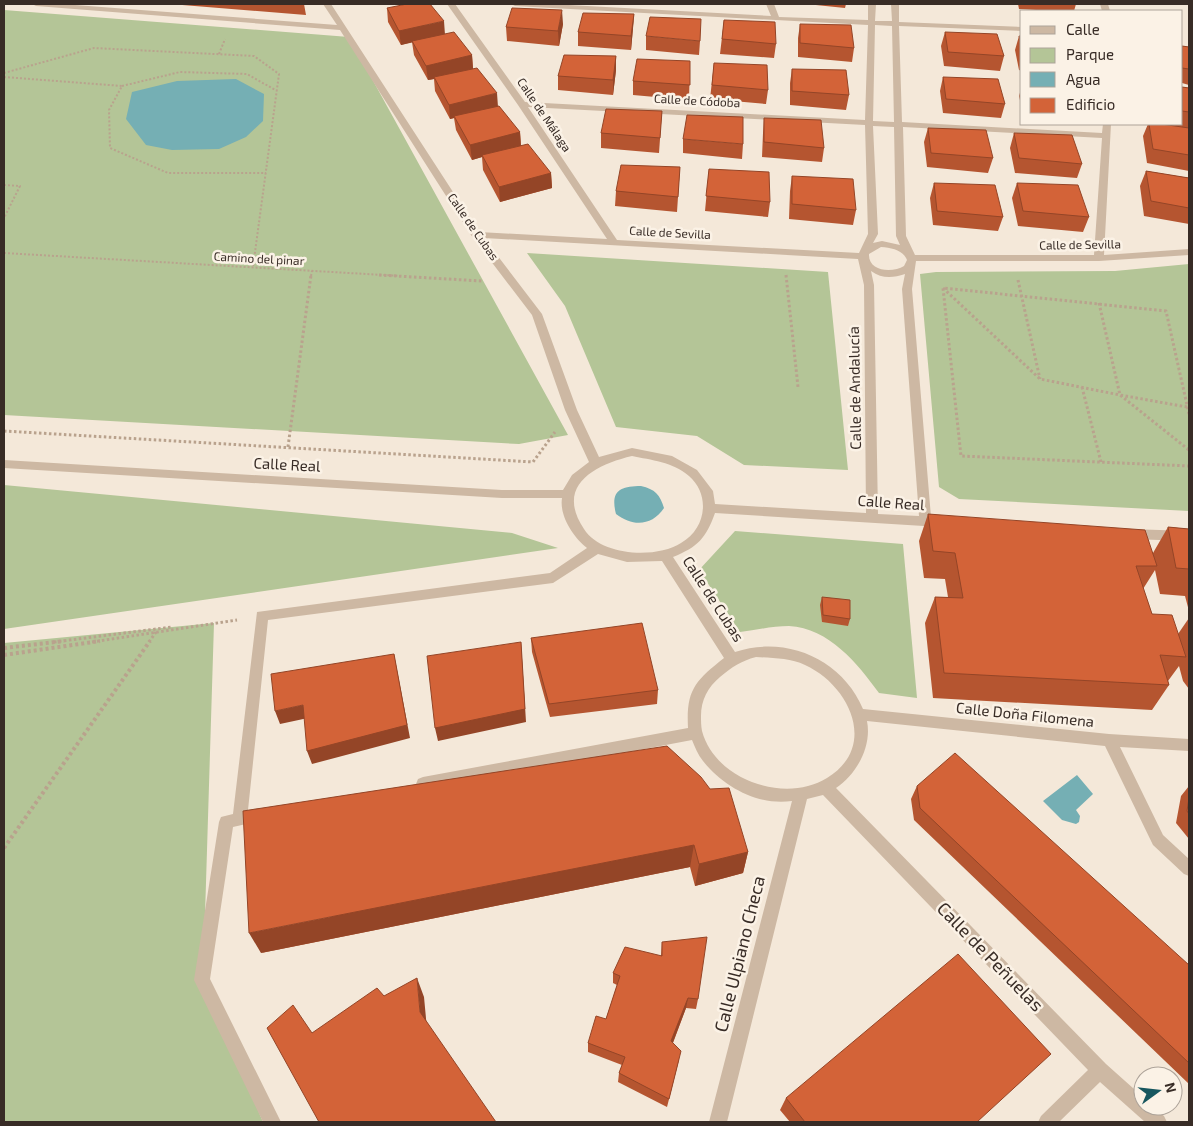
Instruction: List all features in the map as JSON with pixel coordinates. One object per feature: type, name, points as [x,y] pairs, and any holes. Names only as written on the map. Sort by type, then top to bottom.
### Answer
[{"type":"street","points":[[36,4],[342,28]]},
{"type":"street","name":"Calle de Cubas","points":[[328,4],[476,235],[537,314],[571,410],[595,462]]},
{"type":"street","name":"Calle de Málaga","points":[[451,4],[522,104],[614,242]]},
{"type":"street","points":[[515,4],[776,19],[1020,29]]},
{"type":"street","points":[[634,4],[641,11]]},
{"type":"street","points":[[770,4],[776,19]]},
{"type":"street","points":[[872,4],[869,123],[873,234],[863,256],[867,265],[874,270],[892,274],[902,273],[909,269],[911,258]]},
{"type":"street","points":[[895,4],[901,236],[911,258],[907,289],[925,521]]},
{"type":"street","name":"Calle de Códoba","points":[[522,104],[1107,136]]},
{"type":"street","points":[[1099,258],[1107,125]]},
{"type":"street","name":"Calle de Sevilla","points":[[476,235],[863,256]]},
{"type":"street","points":[[863,256],[868,248],[882,244],[901,248],[911,258]]},
{"type":"street","name":"Calle de Sevilla","points":[[911,258],[1099,258],[1189,252]]},
{"type":"street","name":"Calle de Andalucía","points":[[863,256],[869,285],[872,518]]},
{"type":"street","points":[[632,452],[652,453],[671,458],[687,467],[700,479],[708,493],[711,508],[702,532],[693,542],[666,556],[642,559],[618,556],[597,548],[582,537],[572,524],[567,509],[568,494],[574,482],[583,471],[595,462],[613,455],[632,452]]},
{"type":"street","name":"Calle Real","points":[[4,464],[492,493],[568,494]]},
{"type":"street","name":"Calle Real","points":[[711,508],[953,523]]},
{"type":"street","points":[[1115,533],[1189,536]]},
{"type":"street","points":[[240,819],[262,616],[553,578],[597,548]]},
{"type":"street","name":"Calle de Cubas","points":[[666,556],[732,659]]},
{"type":"street","points":[[756,652],[782,653],[808,660],[831,673],[848,692],[859,714],[861,736],[856,756],[844,774],[826,788],[801,796],[773,796],[745,789],[722,774],[704,755],[695,732],[693,710],[700,689],[713,672],[732,659],[756,652]]},
{"type":"street","name":"Calle Doña Filomena","points":[[859,714],[1109,740],[1189,745]]},
{"type":"street","points":[[414,786],[695,732]]},
{"type":"street","points":[[1109,740],[1158,840],[1189,869]]},
{"type":"street","name":"Calle de Peñuelas","points":[[826,788],[1100,1070],[1158,1122]]},
{"type":"street","name":"Calle Ulpiano Checa","points":[[718,1122],[801,796]]},
{"type":"street","points":[[269,813],[226,822],[202,980],[272,1122]]},
{"type":"street","points":[[1048,1122],[1100,1070]]},
{"type":"path","points":[[4,73],[94,48],[254,56],[279,74],[253,268]]},
{"type":"path","points":[[4,77],[122,86],[180,72],[247,74],[277,91]]},
{"type":"path","points":[[122,86],[109,110],[110,148],[168,173],[266,173]]},
{"type":"path","points":[[4,185],[20,186],[4,218]]},
{"type":"path","points":[[783,252],[798,388]]},
{"type":"path","name":"Camino del pinar","points":[[4,253],[513,282]]},
{"type":"path","points":[[288,448],[312,271]]},
{"type":"path","points":[[1016,272],[1040,379]]},
{"type":"path","points":[[943,288],[1166,311],[1189,414]]},
{"type":"path","points":[[943,288],[1040,379],[1187,407]]},
{"type":"path","points":[[943,288],[961,456],[1189,466]]},
{"type":"path","points":[[1099,303],[1120,394],[1189,450]]},
{"type":"path","points":[[1082,387],[1101,462]]},
{"type":"path","points":[[4,431],[533,462],[571,410]]},
{"type":"path","points":[[4,654],[262,616]]},
{"type":"path","points":[[4,648],[262,616]]},
{"type":"path","points":[[4,848],[156,632]]},
{"type":"green space","points":[[4,10],[349,37],[568,435],[519,444],[4,415]]},
{"type":"green space","points":[[527,253],[828,272],[848,470],[744,465],[697,436],[616,427],[565,306]]},
{"type":"green space","points":[[1189,264],[1189,511],[959,499],[939,487],[920,274],[936,272],[1115,271]]},
{"type":"green space","points":[[4,485],[512,533],[558,548],[4,629]]},
{"type":"green space","points":[[735,531],[903,544],[917,698],[879,693],[862,671],[841,649],[817,633],[789,626],[740,632],[699,570]]},
{"type":"green space","points":[[214,623],[203,980],[263,1122],[4,1122],[4,643]]},
{"type":"water","points":[[236,79],[264,94],[263,121],[246,137],[219,149],[172,150],[146,145],[126,119],[132,92],[177,81]]},
{"type":"water","points":[[641,486],[650,489],[659,496],[664,508],[659,514],[648,521],[635,523],[616,514],[614,500],[618,491],[627,487]]},
{"type":"water","points":[[1077,775],[1093,794],[1076,810],[1080,816],[1079,822],[1076,824],[1062,820],[1043,801]]},
{"type":"building","points":[[407,4],[430,4],[444,21],[399,31],[387,8]]},
{"type":"building","points":[[512,8],[562,10],[558,31],[506,27]]},
{"type":"building","points":[[583,13],[634,14],[631,36],[578,32]]},
{"type":"building","points":[[650,17],[701,19],[700,41],[646,36]]},
{"type":"building","points":[[724,20],[775,22],[776,44],[722,39]]},
{"type":"building","points":[[800,24],[851,25],[854,48],[800,43]]},
{"type":"building","points":[[454,32],[472,55],[426,66],[412,41]]},
{"type":"building","points":[[945,32],[997,34],[1004,56],[948,52]]},
{"type":"building","points":[[1183,46],[1189,47],[1189,69],[1183,68]]},
{"type":"building","points":[[564,55],[616,56],[613,80],[558,76]]},
{"type":"building","points":[[637,59],[690,61],[690,85],[633,81]]},
{"type":"building","points":[[714,63],[767,65],[768,90],[712,85]]},
{"type":"building","points":[[477,68],[497,93],[449,105],[434,77]]},
{"type":"building","points":[[792,69],[846,70],[849,95],[792,91]]},
{"type":"building","points":[[943,77],[998,79],[1005,104],[946,99]]},
{"type":"building","points":[[1183,87],[1189,88],[1189,112],[1183,111]]},
{"type":"building","points":[[499,106],[520,132],[470,145],[454,116]]},
{"type":"building","points":[[606,109],[662,111],[660,138],[601,133]]},
{"type":"building","points":[[687,115],[743,117],[743,144],[683,139]]},
{"type":"building","points":[[764,118],[821,120],[824,148],[764,142]]},
{"type":"building","points":[[1149,125],[1189,128],[1189,155],[1153,149]]},
{"type":"building","points":[[928,128],[986,130],[993,158],[931,153]]},
{"type":"building","points":[[1014,133],[1072,135],[1082,164],[1019,158]]},
{"type":"building","points":[[528,144],[551,173],[499,187],[482,155]]},
{"type":"building","points":[[621,165],[680,167],[678,197],[616,191]]},
{"type":"building","points":[[709,169],[769,172],[770,202],[706,196]]},
{"type":"building","points":[[1146,171],[1189,178],[1189,208],[1151,201]]},
{"type":"building","points":[[792,176],[853,179],[856,210],[792,204]]},
{"type":"building","points":[[934,183],[995,185],[1003,217],[937,211]]},
{"type":"building","points":[[1017,183],[1078,185],[1089,217],[1023,211]]},
{"type":"building","points":[[928,514],[1145,530],[1157,566],[1136,566],[1152,614],[1172,615],[1186,657],[1160,655],[1169,685],[944,673],[935,597],[963,598],[955,553],[933,551]]},
{"type":"building","points":[[1168,527],[1189,529],[1189,569],[1176,568]]},
{"type":"building","points":[[822,597],[850,600],[850,619],[823,615]]},
{"type":"building","points":[[642,623],[658,690],[549,704],[531,638]]},
{"type":"building","points":[[521,642],[525,709],[435,728],[427,656]]},
{"type":"building","points":[[394,654],[407,725],[307,751],[303,705],[275,711],[271,674]]},
{"type":"building","points":[[667,746],[701,777],[710,789],[729,788],[748,852],[699,864],[694,845],[249,933],[243,811]]},
{"type":"building","points":[[955,753],[1189,965],[1189,1063],[920,808],[917,786]]},
{"type":"building","points":[[1189,798],[1189,814],[1187,811]]},
{"type":"building","points":[[707,937],[698,999],[688,998],[671,1041],[681,1051],[669,1099],[619,1073],[625,1057],[588,1043],[596,1016],[606,1019],[620,976],[613,973],[625,947],[662,956],[662,942]]},
{"type":"building","points":[[958,954],[1051,1054],[977,1122],[805,1122],[786,1098]]},
{"type":"building","points":[[417,978],[420,1012],[496,1122],[319,1122],[267,1028],[293,1005],[312,1033],[377,988],[384,996]]}]
